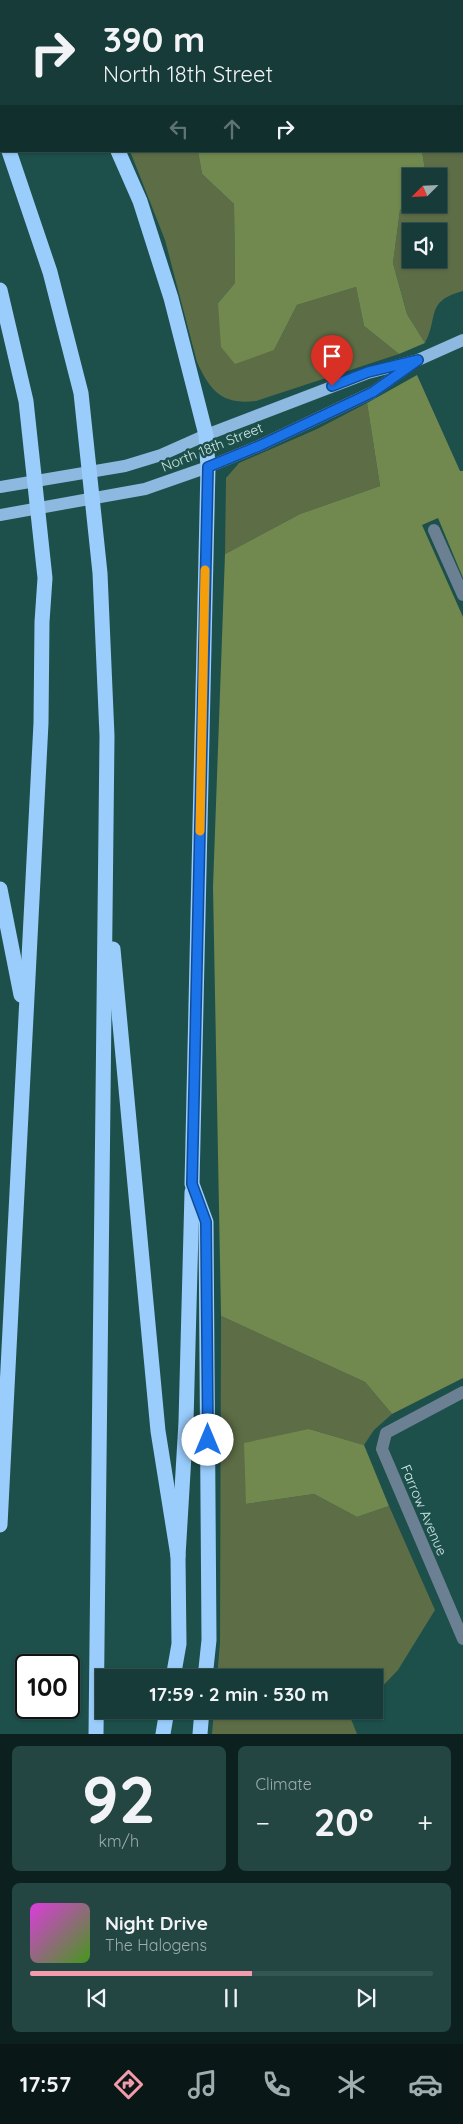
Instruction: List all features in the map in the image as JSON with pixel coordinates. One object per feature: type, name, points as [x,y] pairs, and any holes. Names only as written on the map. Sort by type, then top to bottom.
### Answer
[{"type":"highway","points":[[9,152],[50,272],[81,393],[100,574],[107,736],[96,1734]]},
{"type":"highway","points":[[118,152],[140,201],[171,298],[206,435],[208,467],[186,1422],[178,1556],[179,1644],[175,1669]]},
{"type":"highway","points":[[0,290],[26,401],[45,578],[42,622],[41,723],[0,1525]]},
{"type":"highway","points":[[106,868],[158,1431],[178,1556]]},
{"type":"highway","points":[[0,889],[26,1018]]},
{"type":"highway","points":[[192,1184],[206,1222],[209,1640],[207,1669]]},
{"type":"highway","points":[[0,1422],[6,1407]]},
{"type":"highway","points":[[163,1734],[166,1719]]},
{"type":"highway","points":[[200,1734],[201,1719]]},
{"type":"main road","name":"North 18th Street","points":[[0,487],[125,466],[161,455],[206,435],[368,372],[418,360],[463,340]]},
{"type":"main road","name":"North 18th Street","points":[[0,515],[145,489],[208,467],[259,446],[373,392],[418,360]]},
{"type":"street","points":[[434,530],[463,595]]},
{"type":"street","name":"Farrow Avenue","points":[[463,1392],[386,1433],[382,1449],[463,1638]]},
{"type":"green space","points":[[130,152],[198,152],[202,174],[234,204],[235,283],[218,303],[274,350],[297,305],[356,287],[364,326],[399,354],[256,401],[234,401],[226,398],[212,388],[197,362],[165,240]]},
{"type":"green space","points":[[198,152],[422,152],[425,168],[402,168],[402,209],[400,210],[393,263],[407,314],[425,343],[399,354],[364,326],[356,287],[297,305],[274,350],[235,364],[221,347],[218,303],[235,283],[234,204],[202,174]]},
{"type":"green space","points":[[422,152],[463,152],[463,291],[451,295],[438,305],[425,343],[407,314],[393,263],[400,210],[402,209],[402,213],[447,213],[448,168],[425,168]]},
{"type":"green space","points":[[417,375],[460,471],[463,471],[463,578],[438,518],[422,525],[463,617],[463,1378],[392,1414],[365,1382],[221,1316],[213,887],[225,554],[300,514],[380,486],[367,403]]},
{"type":"green space","points":[[367,403],[380,486],[300,514],[225,554],[226,478],[239,463],[317,429]]},
{"type":"green space","points":[[221,1316],[365,1382],[392,1414],[374,1430],[364,1445],[309,1429],[246,1504],[314,1494],[357,1517],[389,1506],[435,1610],[398,1670],[383,1686],[383,1669],[218,1669],[220,1643]]},
{"type":"green space","points":[[309,1429],[364,1445],[389,1506],[357,1517],[314,1494],[246,1504],[244,1443]]},
{"type":"green space","points":[[213,1719],[351,1719],[357,1734],[212,1734]]},
{"type":"slow traffic","points":[[200,831],[205,570]]},
{"type":"route","points":[[208,1440],[206,1222],[192,1184],[208,467],[259,446],[373,392],[418,360],[368,372],[332,386]]}]
